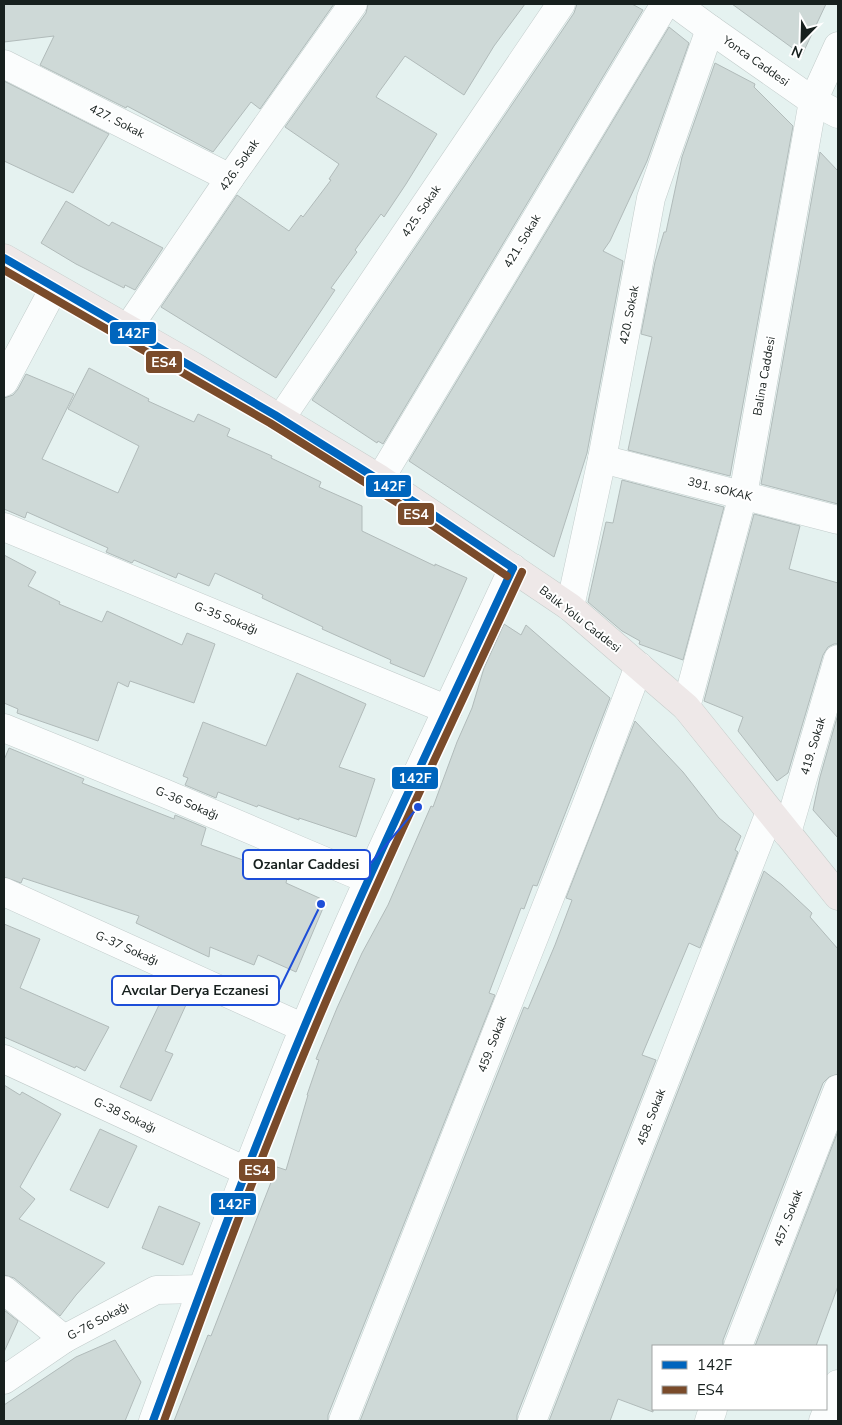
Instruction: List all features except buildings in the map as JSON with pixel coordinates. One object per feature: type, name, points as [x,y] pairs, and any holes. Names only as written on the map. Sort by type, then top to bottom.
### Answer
[{"type":"main road","name":"Balık Yolu Caddesi","points":[[4,258],[54,288],[128,328],[380,479],[570,607],[686,707],[838,896]]},
{"type":"street","name":"426. Sokak","points":[[128,328],[230,178],[353,4]]},
{"type":"street","name":"425. Sokak","points":[[281,418],[561,4]]},
{"type":"street","name":"421. Sokak","points":[[380,479],[665,4]]},
{"type":"street","name":"Yonca Caddesi","points":[[676,4],[813,101],[838,114]]},
{"type":"street","name":"420. Sokak","points":[[570,607],[602,459],[651,198],[710,29]]},
{"type":"street","name":"Balina Caddesi","points":[[686,707],[743,495],[813,101],[838,46]]},
{"type":"street","name":"427. Sokak","points":[[4,64],[230,178]]},
{"type":"street","points":[[4,382],[54,288]]},
{"type":"street","name":"391. sOKAK","points":[[602,459],[838,520]]},
{"type":"street","name":"G-35 Sokağı","points":[[4,527],[448,710]]},
{"type":"street","points":[[153,1421],[246,1171],[304,1028],[369,880],[513,568]]},
{"type":"street","name":"419. Sokak","points":[[778,822],[838,659]]},
{"type":"street","name":"459. Sokak","points":[[343,1421],[579,824],[639,666]]},
{"type":"street","name":"G-36 Sokağı","points":[[4,728],[164,793],[369,880]]},
{"type":"street","name":"458. Sokak","points":[[532,1421],[778,822]]},
{"type":"street","name":"G-37 Sokağı","points":[[4,892],[304,1028]]},
{"type":"street","name":"G-38 Sokağı","points":[[4,1059],[246,1171]]},
{"type":"street","name":"457. Sokak","points":[[738,1345],[838,1089]]},
{"type":"street","name":"G-76 Sokağı","points":[[4,1380],[64,1339],[156,1290],[202,1289]]},
{"type":"street","points":[[4,1290],[64,1339]]},
{"type":"street","points":[[823,1421],[838,1384]]},
{"type":"transit line","name":"142F","points":[[4,258],[275,415],[419,505],[513,568]]},
{"type":"transit line","name":"ES4","points":[[4,270],[270,423],[414,513],[507,576]]},
{"type":"transit line","name":"142F","points":[[153,1421],[244,1176],[303,1030],[379,856],[513,568]]},
{"type":"transit line","name":"ES4","points":[[164,1421],[255,1177],[313,1032],[389,859],[522,572]]},
{"type":"place","name":"Ozanlar Caddesi","points":[[418,807]]},
{"type":"place","name":"Avcılar Derya Eczanesi","points":[[321,904]]}]
